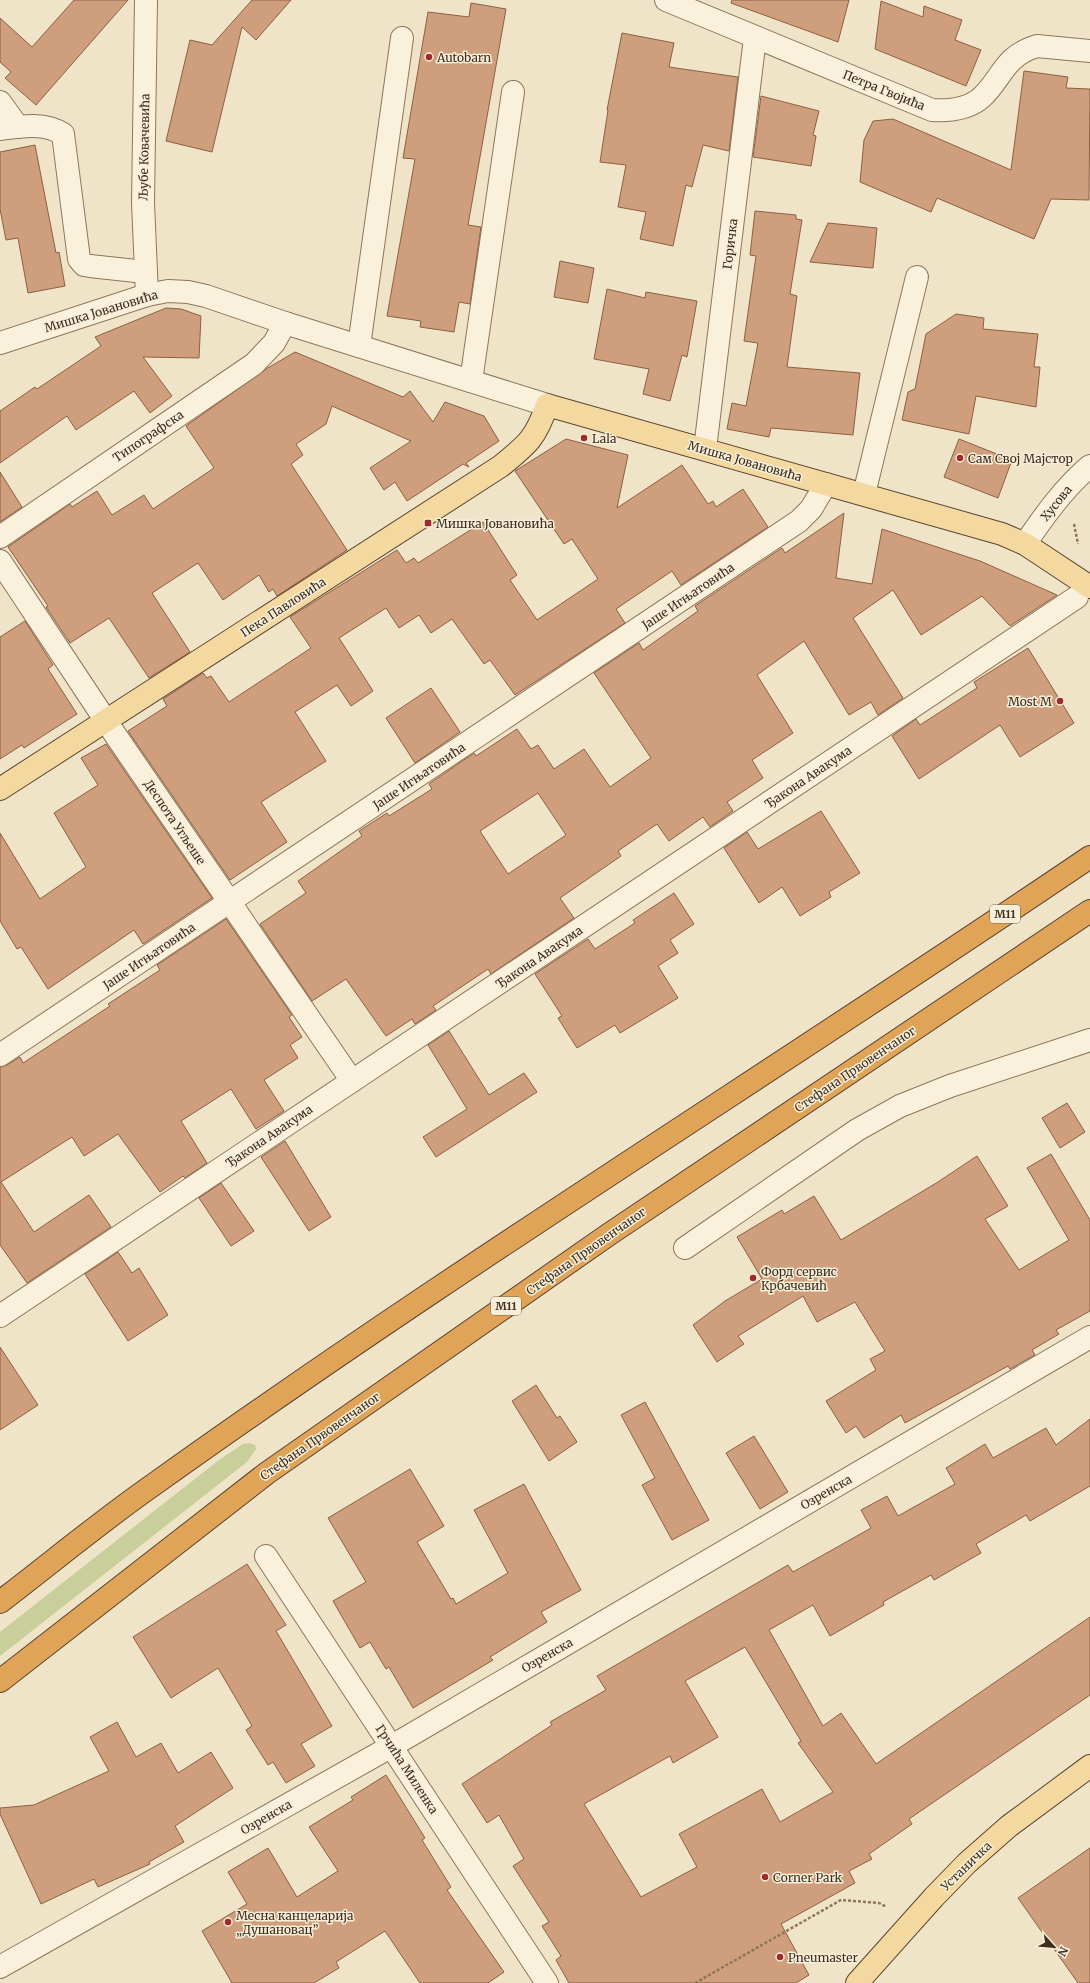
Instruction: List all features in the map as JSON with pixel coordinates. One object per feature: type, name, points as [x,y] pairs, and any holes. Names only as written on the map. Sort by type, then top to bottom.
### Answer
[{"type":"highway","name":"M11","points":[[0,1602],[150,1486],[455,1276],[920,972],[1090,856]]},
{"type":"highway","name":"Стефана Првовенчаног","points":[[0,1681],[267,1473],[608,1235],[1090,910]]},
{"type":"main road","name":"Мишка Јовановића","points":[[547,405],[1002,534],[1025,544],[1086,590]]},
{"type":"main road","name":"Пека Павловића","points":[[0,789],[501,466],[525,447],[534,436],[547,405]]},
{"type":"main road","name":"Устаничка","points":[[857,1983],[913,1920],[967,1863],[1009,1826],[1090,1766]]},
{"type":"street","name":"Љубе Ковачевића","points":[[146,0],[143,203],[147,295]]},
{"type":"street","name":"Петра Гвојића","points":[[666,0],[932,110],[956,109],[981,98],[1008,63],[1028,48],[1037,46],[1090,51]]},
{"type":"street","points":[[359,346],[402,38]]},
{"type":"street","name":"Горичка","points":[[705,449],[755,38]]},
{"type":"street","points":[[471,382],[513,92]]},
{"type":"street","points":[[0,102],[9,128],[49,127],[63,134],[79,259],[84,265],[145,272]]},
{"type":"street","points":[[864,494],[917,277]]},
{"type":"street","name":"Мишка Јовановића","points":[[0,343],[147,295],[168,291],[188,292],[206,296],[285,323],[547,405]]},
{"type":"street","name":"Типографска","points":[[0,537],[254,364],[274,343],[285,323]]},
{"type":"street","name":"Хусова","points":[[1025,544],[1047,512],[1073,482],[1090,466]]},
{"type":"street","name":"Јаше Игњатовића","points":[[0,1055],[799,521],[811,509],[826,484]]},
{"type":"street","name":"Деспота Угљеше","points":[[0,561],[106,720],[352,1081]]},
{"type":"street","name":"Ђакона Авакума","points":[[0,1316],[1086,590]]},
{"type":"street","points":[[684,1248],[857,1130],[900,1106],[950,1086],[1090,1040]]},
{"type":"street","name":"Озренска","points":[[0,1967],[392,1746],[1090,1337]]},
{"type":"street","name":"Грчића Миленка","points":[[266,1556],[547,1983]]},
{"type":"path","points":[[695,1983],[841,1900],[879,1903],[913,1920]]},
{"type":"green space","points":[[250,1443],[255,1445],[256,1449],[247,1462],[0,1656],[0,1632],[219,1460],[243,1444]]},
{"type":"building","points":[[74,0],[128,0],[36,105],[5,78],[11,72],[0,62],[0,18],[32,47]]},
{"type":"building","points":[[252,0],[291,0],[256,40],[242,27],[212,152],[166,141],[190,40],[212,45]]},
{"type":"building","points":[[732,0],[849,0],[838,42],[731,3]]},
{"type":"building","points":[[881,1],[923,17],[924,6],[962,20],[955,40],[981,50],[966,86],[875,49]]},
{"type":"building","points":[[471,3],[506,9],[468,225],[481,227],[470,304],[459,302],[454,332],[420,327],[421,321],[387,316],[415,159],[403,158],[428,12],[469,17]]},
{"type":"building","points":[[622,33],[674,43],[669,67],[738,77],[729,151],[703,145],[692,187],[686,185],[673,246],[640,239],[646,212],[618,207],[626,165],[600,162],[607,110]]},
{"type":"building","points":[[1024,71],[1068,77],[1066,88],[1090,89],[1089,200],[1051,199],[1034,239],[937,198],[931,212],[860,182],[864,140],[873,121],[893,119],[1011,170]]},
{"type":"building","points":[[761,96],[819,111],[813,135],[816,136],[811,166],[753,157]]},
{"type":"building","points":[[35,145],[56,253],[59,252],[65,286],[28,293],[18,238],[6,240],[0,209],[0,152]]},
{"type":"building","points":[[755,211],[796,215],[796,219],[802,220],[790,294],[797,296],[787,367],[860,373],[853,435],[771,428],[769,437],[727,429],[732,403],[746,406],[758,343],[744,341],[756,256],[750,255]]},
{"type":"building","points":[[828,223],[877,228],[873,268],[810,262]]},
{"type":"building","points":[[560,261],[594,268],[588,303],[554,297]]},
{"type":"building","points":[[607,289],[645,298],[646,292],[697,301],[687,357],[682,355],[670,401],[643,394],[649,369],[594,359]]},
{"type":"building","points":[[166,308],[181,309],[201,316],[199,358],[143,357],[172,396],[150,413],[134,391],[76,430],[67,416],[0,463],[0,411],[35,387],[37,389],[101,346],[95,337]]},
{"type":"building","points":[[956,314],[984,318],[983,329],[1038,334],[1034,367],[1040,367],[1036,407],[976,396],[969,434],[902,420],[908,392],[915,389],[926,334]]},
{"type":"building","points":[[295,352],[403,397],[410,391],[433,422],[445,402],[484,416],[499,441],[466,463],[469,467],[463,464],[407,501],[395,482],[384,490],[370,468],[411,441],[332,406],[326,424],[296,444],[303,455],[291,464],[347,550],[277,596],[273,589],[269,592],[259,575],[223,600],[198,563],[152,593],[190,652],[149,678],[109,618],[70,643],[46,607],[48,606],[8,547],[70,504],[72,507],[97,491],[112,515],[144,495],[153,509],[214,468],[186,426],[266,369]]},
{"type":"building","points":[[566,439],[628,455],[617,508],[682,465],[708,504],[713,501],[716,507],[743,489],[768,527],[681,585],[672,571],[616,609],[625,623],[515,695],[490,660],[484,664],[452,619],[431,633],[419,615],[399,628],[386,608],[339,638],[373,691],[351,706],[337,685],[295,712],[326,761],[261,802],[287,842],[230,880],[128,731],[167,706],[163,699],[203,673],[207,678],[211,676],[229,702],[311,648],[290,617],[397,550],[406,563],[414,558],[418,563],[483,522],[517,575],[510,580],[537,620],[598,579],[572,539],[564,544],[515,471]]},
{"type":"building","points":[[959,439],[1012,460],[998,498],[944,477]]},
{"type":"building","points":[[0,472],[22,507],[0,522]]},
{"type":"building","points":[[844,513],[836,578],[872,584],[882,529],[980,561],[1057,595],[1010,626],[982,596],[921,635],[893,590],[853,618],[903,698],[878,715],[871,702],[849,715],[804,641],[757,675],[793,733],[752,760],[763,778],[727,802],[733,811],[710,827],[703,817],[669,841],[657,824],[618,851],[621,856],[560,898],[574,918],[491,974],[488,969],[433,1006],[436,1010],[415,1024],[412,1019],[386,1036],[346,979],[312,1001],[260,924],[306,893],[298,881],[362,836],[359,831],[387,813],[389,816],[432,789],[429,784],[474,753],[476,756],[517,729],[531,749],[538,745],[554,769],[584,749],[610,787],[651,758],[594,673],[639,643],[643,650],[698,611],[695,606],[782,548],[785,553]],"holes":[[[538,793],[566,835],[508,874],[480,831]]]},
{"type":"building","points":[[25,621],[53,665],[48,669],[77,714],[24,748],[22,745],[0,759],[0,637]]},
{"type":"building","points":[[1028,648],[1074,723],[1020,757],[1000,725],[919,779],[892,736],[916,719],[920,725],[977,688],[974,682]]},
{"type":"building","points":[[431,688],[460,732],[415,763],[386,718]]},
{"type":"building","points":[[106,744],[212,898],[143,944],[134,930],[48,989],[21,947],[17,949],[0,921],[0,833],[40,899],[86,867],[54,813],[98,785],[81,758]]},
{"type":"building","points":[[821,811],[860,873],[829,892],[831,897],[800,916],[782,887],[759,903],[724,848],[747,832],[758,849]]},
{"type":"building","points":[[674,893],[694,924],[670,940],[678,953],[658,966],[678,998],[620,1033],[615,1025],[577,1048],[558,1018],[562,1016],[535,974],[588,939],[595,949],[635,923],[633,920]]},
{"type":"building","points":[[226,919],[292,1015],[289,1017],[302,1037],[290,1045],[298,1058],[264,1080],[284,1111],[256,1129],[231,1089],[181,1121],[207,1163],[185,1178],[183,1176],[160,1192],[118,1134],[84,1156],[72,1137],[1,1182],[34,1232],[89,1195],[111,1227],[27,1283],[0,1245],[0,1067],[7,1065],[20,1057],[23,1063],[110,1006],[108,1004],[160,970],[157,965]]},
{"type":"building","points":[[449,1031],[489,1095],[524,1073],[537,1092],[436,1157],[423,1137],[467,1109],[428,1045]]},
{"type":"building","points":[[1067,1103],[1085,1132],[1060,1148],[1042,1118]]},
{"type":"building","points":[[285,1141],[331,1217],[309,1231],[261,1157]]},
{"type":"building","points":[[1051,1154],[1090,1220],[1090,1311],[1056,1330],[1059,1334],[1032,1350],[1035,1355],[1010,1369],[1008,1366],[905,1423],[901,1415],[864,1438],[856,1426],[846,1433],[826,1401],[876,1370],[870,1359],[885,1351],[855,1302],[817,1322],[803,1296],[738,1336],[744,1344],[717,1362],[693,1325],[725,1301],[762,1279],[737,1237],[782,1210],[784,1214],[814,1196],[841,1240],[938,1182],[977,1156],[1008,1206],[985,1219],[1019,1270],[1069,1240],[1027,1168]]},
{"type":"building","points":[[221,1183],[254,1231],[231,1246],[199,1198]]},
{"type":"building","points":[[118,1252],[132,1273],[139,1268],[168,1315],[128,1341],[85,1274]]},
{"type":"building","points":[[0,1347],[38,1405],[0,1430]]},
{"type":"building","points":[[536,1385],[557,1418],[560,1416],[577,1442],[549,1461],[512,1401]]},
{"type":"building","points":[[645,1402],[709,1520],[672,1540],[642,1485],[655,1478],[621,1415]]},
{"type":"building","points":[[1090,1419],[1090,1486],[1030,1521],[1026,1515],[976,1544],[981,1553],[934,1580],[931,1575],[883,1602],[884,1605],[830,1636],[813,1605],[769,1630],[823,1726],[841,1713],[876,1764],[1090,1617],[1090,1695],[909,1819],[912,1824],[869,1854],[872,1859],[849,1871],[855,1883],[781,1924],[809,1975],[796,1983],[569,1983],[556,1960],[561,1956],[542,1926],[549,1922],[513,1866],[524,1859],[499,1815],[487,1823],[462,1784],[552,1725],[550,1722],[606,1690],[597,1676],[788,1565],[793,1572],[871,1528],[861,1510],[887,1496],[898,1516],[955,1484],[946,1468],[985,1444],[993,1458],[1046,1428],[1056,1445]],"holes":[[[745,1647],[801,1741],[798,1743],[833,1792],[780,1822],[762,1789],[679,1834],[697,1867],[641,1897],[584,1804],[670,1756],[673,1763],[718,1737],[685,1681]]]},
{"type":"building","points":[[754,1436],[788,1492],[760,1509],[726,1453]]},
{"type":"building","points":[[410,1469],[444,1526],[417,1542],[451,1599],[453,1598],[456,1604],[508,1573],[474,1510],[524,1484],[581,1590],[541,1612],[547,1622],[490,1657],[493,1660],[413,1708],[389,1667],[386,1669],[370,1642],[360,1648],[333,1601],[366,1582],[328,1518]]},
{"type":"building","points":[[247,1564],[286,1625],[276,1631],[332,1726],[301,1744],[315,1766],[286,1783],[273,1762],[268,1765],[246,1730],[252,1726],[218,1668],[171,1698],[133,1637]]},
{"type":"building","points":[[117,1722],[136,1757],[161,1743],[178,1773],[211,1752],[233,1788],[175,1826],[184,1842],[149,1862],[150,1864],[98,1887],[94,1879],[41,1904],[0,1814],[0,1808],[34,1805],[109,1771],[90,1737]]},
{"type":"building","points":[[386,1775],[425,1838],[422,1840],[451,1887],[447,1890],[504,1972],[488,1983],[420,1983],[385,1931],[336,1962],[339,1968],[314,1983],[232,1983],[202,1931],[247,1904],[228,1872],[268,1848],[297,1897],[338,1871],[309,1827],[353,1800],[351,1797]]},
{"type":"building","points":[[1090,1848],[1090,1983],[1078,1983],[1018,1898]]},
{"type":"place","name":"Autobarn","points":[[429,57]]},
{"type":"place","name":"Lala","points":[[584,438]]},
{"type":"place","name":"Сам Свој Мајстор","points":[[960,458]]},
{"type":"place","name":"Мишка Јовановића","points":[[428,523]]},
{"type":"place","name":"Most M","points":[[1060,701]]},
{"type":"place","name":"Форд сервис Крбачевић","points":[[753,1278]]},
{"type":"place","name":"Corner Park","points":[[765,1877]]},
{"type":"place","name":"Месна канцеларија „Душановац”","points":[[228,1922]]},
{"type":"place","name":"Pneumaster","points":[[780,1957]]}]
